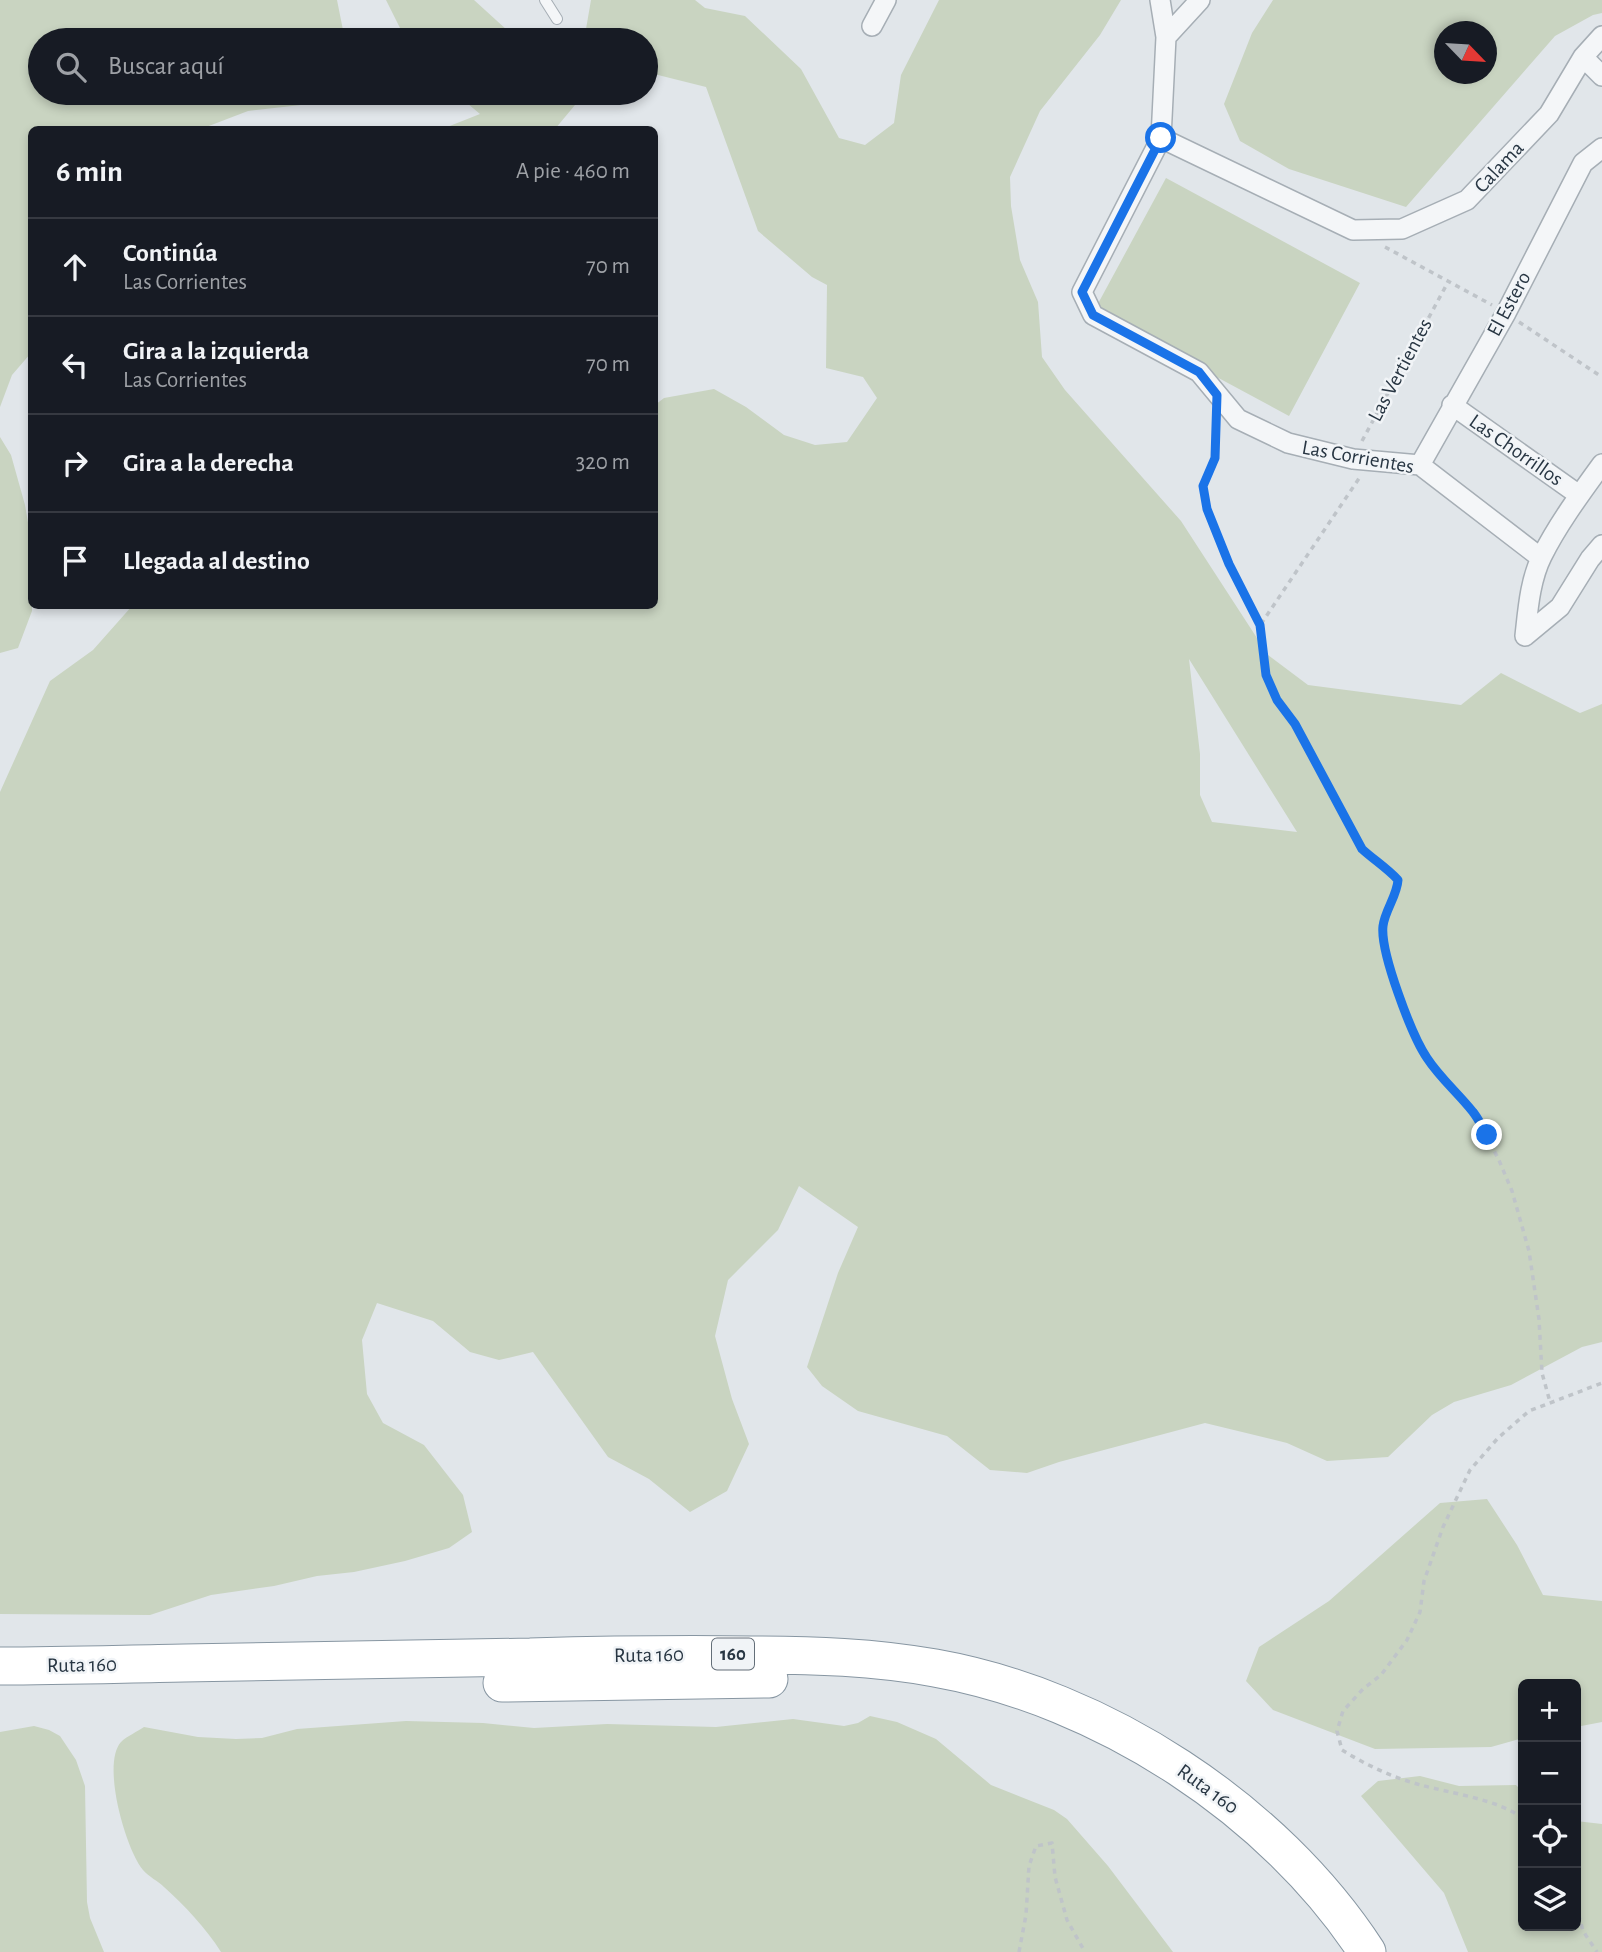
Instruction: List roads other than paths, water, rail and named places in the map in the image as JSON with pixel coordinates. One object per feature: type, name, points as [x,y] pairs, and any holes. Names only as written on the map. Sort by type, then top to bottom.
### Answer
[{"type":"highway","name":"Ruta 160","points":[[0,1666],[717,1654],[852,1657],[937,1668],[987,1680],[1055,1704],[1130,1739],[1184,1771],[1237,1808],[1280,1847],[1331,1904],[1367,1952]]},
{"type":"highway","name":"Ruta 160","points":[[0,1689],[787,1679],[867,1683],[941,1693],[999,1709],[1055,1729],[1171,1790],[1251,1852],[1297,1899],[1339,1952]]},
{"type":"street","points":[[872,26],[886,0]]},
{"type":"street","points":[[1160,0],[1166,37],[1161,138]]},
{"type":"street","points":[[1166,37],[1200,0]]},
{"type":"street","name":"Calama","points":[[1161,138],[1353,230],[1402,229],[1467,200],[1549,114],[1583,57],[1602,36]]},
{"type":"street","points":[[1583,57],[1602,76]]},
{"type":"street","name":"Las Corrientes","points":[[1161,138],[1082,292],[1093,315],[1199,372],[1238,419],[1287,443],[1362,460],[1420,465],[1541,558]]},
{"type":"street","name":"El Estero","points":[[1420,465],[1506,313],[1584,163],[1602,148]]},
{"type":"street","name":"Las Chorrillos","points":[[1452,405],[1580,495]]},
{"type":"street","points":[[1602,464],[1541,558],[1529,597],[1525,636],[1560,607],[1602,545]]},
{"type":"lane","points":[[545,0],[556,19]]}]
